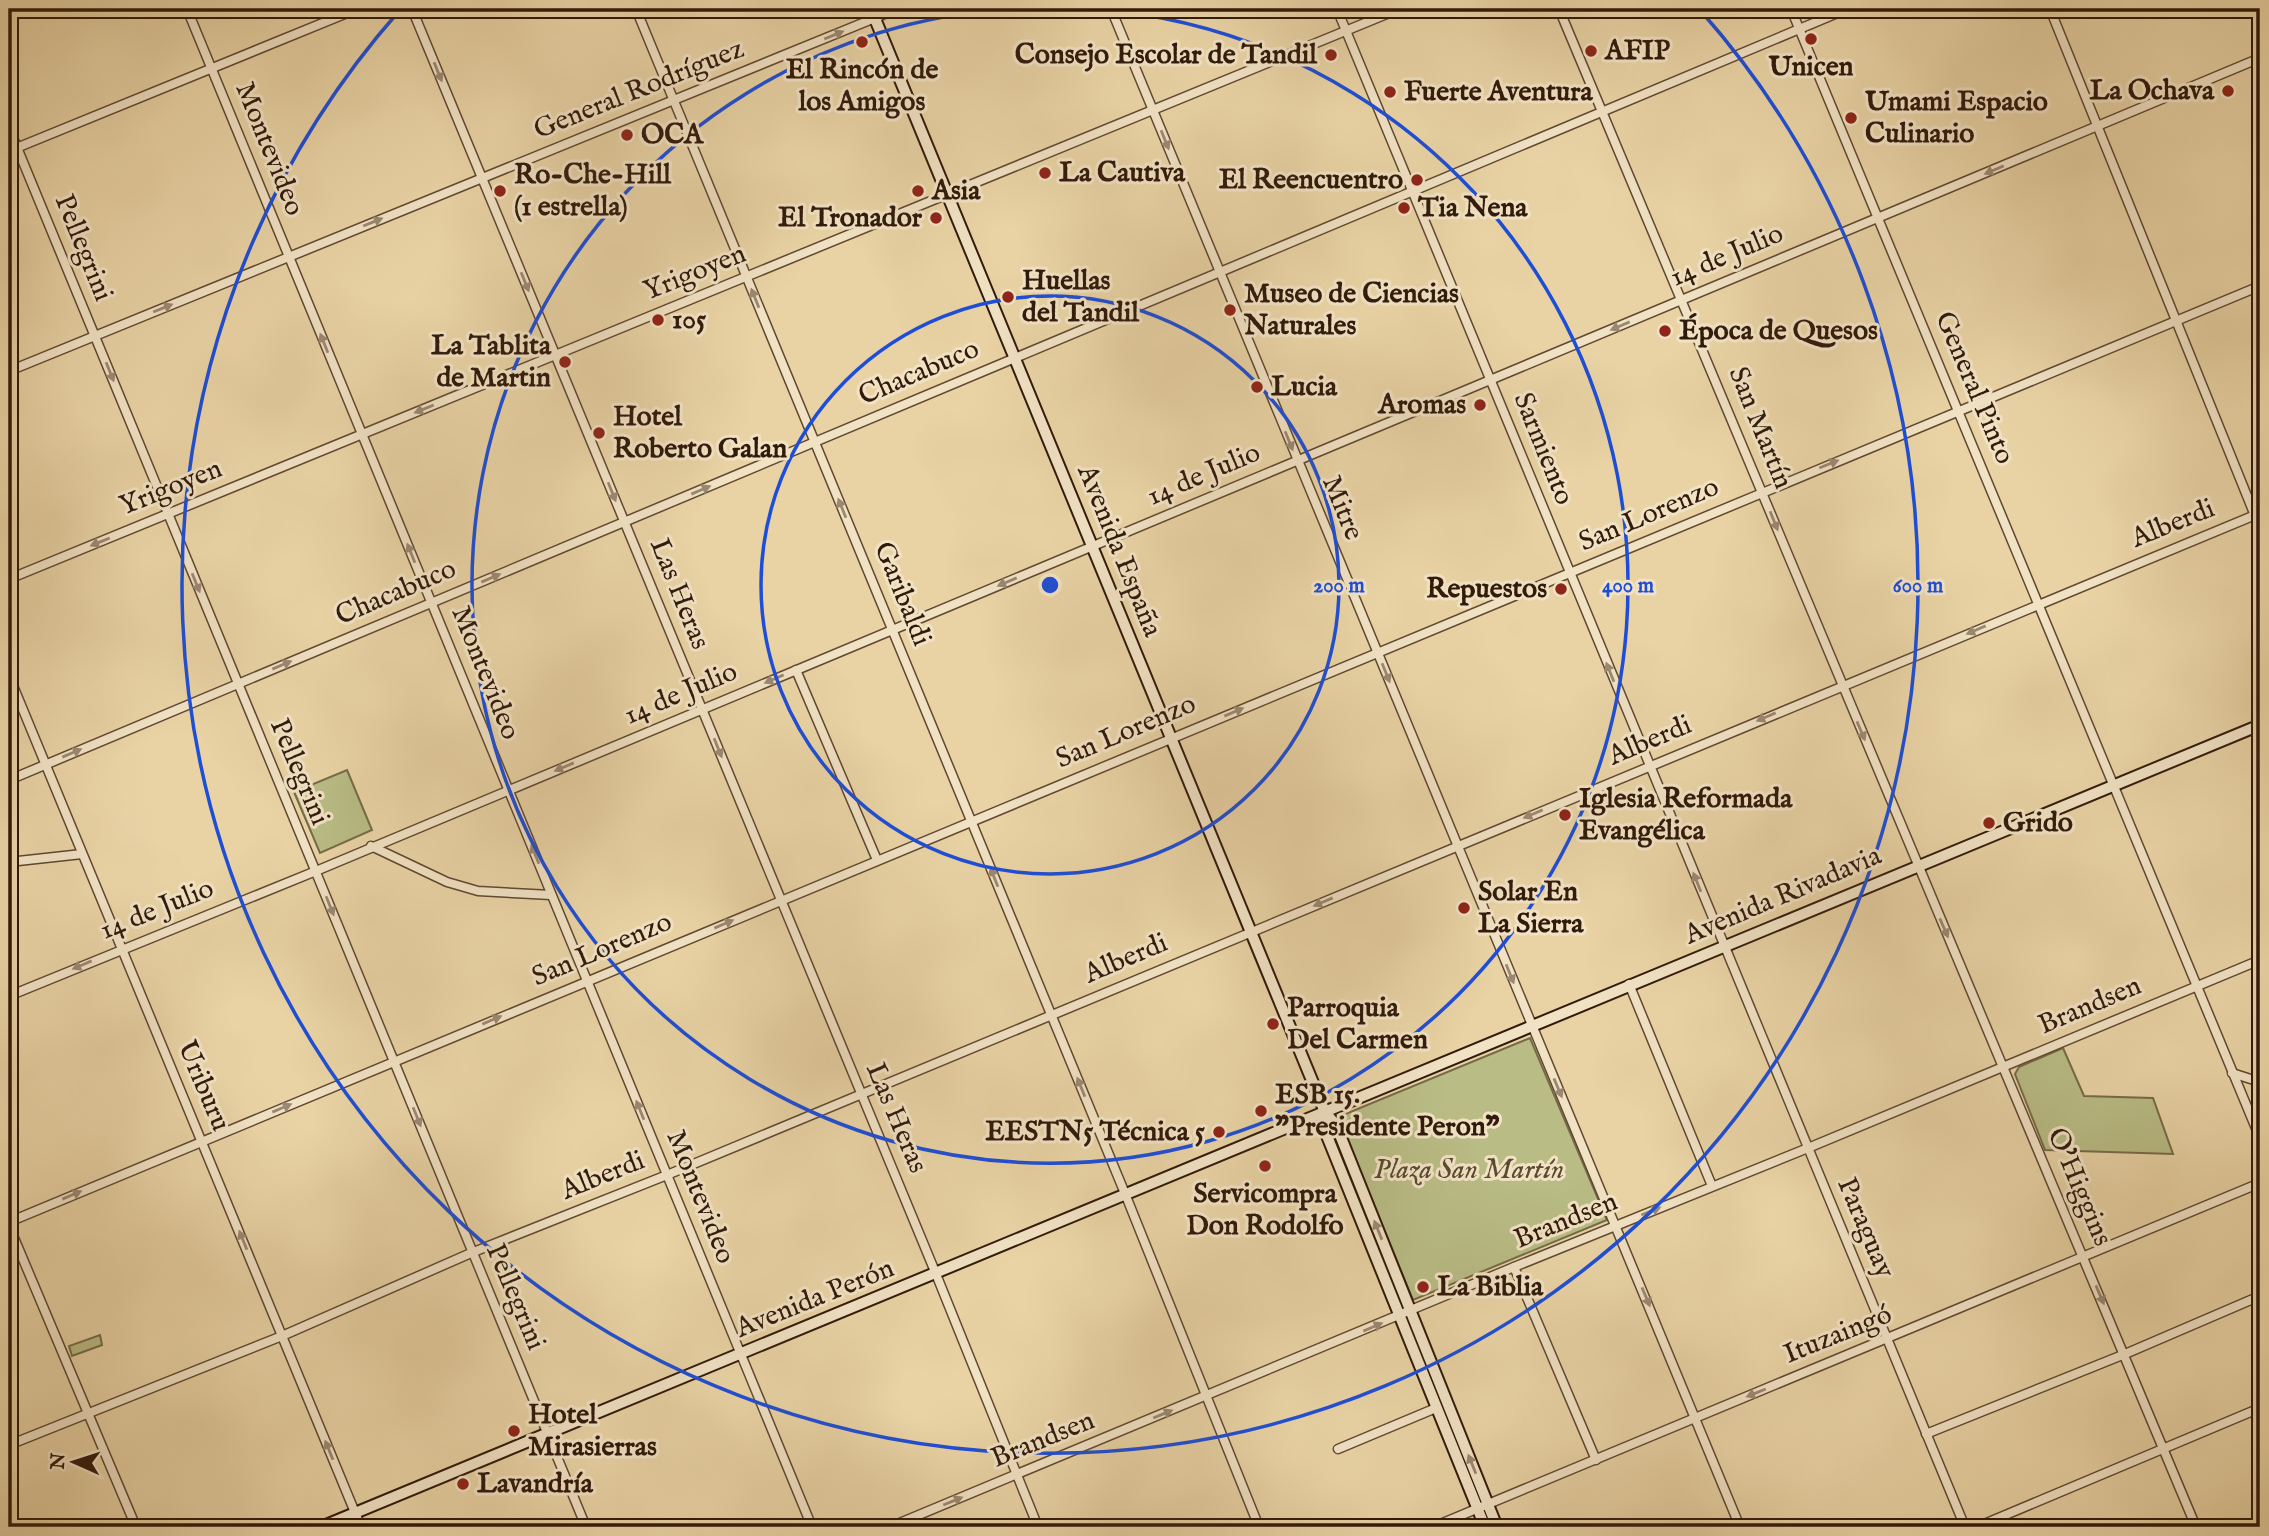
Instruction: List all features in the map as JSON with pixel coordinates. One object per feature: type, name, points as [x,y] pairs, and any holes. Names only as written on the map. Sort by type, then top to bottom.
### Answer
[{"type":"main road","name":"Avenida España","points":[[873,13],[1325,1112]]},
{"type":"main road","name":"Avenida Rivadavia","points":[[1325,1112],[2260,725]]},
{"type":"main road","name":"Avenida Perón","points":[[321,1527],[1325,1112]]},
{"type":"main road","points":[[1325,1112],[1336,1125],[1410,1311],[1483,1507],[1485,1527]]},
{"type":"main road","points":[[1325,1112],[1323,1126],[1436,1408],[1483,1507],[1497,1527]]},
{"type":"street","name":"Montevideo","points":[[187,9],[812,1527]]},
{"type":"street","points":[[13,150],[357,9]]},
{"type":"street","name":"Las Heras","points":[[412,9],[936,1274],[1038,1527]]},
{"type":"street","name":"Garibaldi","points":[[636,9],[1126,1196],[1259,1527]]},
{"type":"street","name":"General Rodríguez","points":[[9,371],[673,100],[873,13],[897,9]]},
{"type":"street","name":"Mitre","points":[[1111,9],[1740,1527]]},
{"type":"street","name":"Sarmiento","points":[[1337,9],[1723,945]]},
{"type":"street","name":"Yrigoyen","points":[[9,579],[1399,9]]},
{"type":"street","name":"San Martín","points":[[1559,9],[1917,865]]},
{"type":"street","name":"General Pinto","points":[[1791,9],[2260,1138]]},
{"type":"street","name":"Chacabuco","points":[[9,780],[1847,9]]},
{"type":"street","points":[[2050,9],[2258,514],[2260,528]]},
{"type":"street","name":"14 de Julio","points":[[9,996],[316,871],[2260,58]]},
{"type":"street","name":"Pellegrini","points":[[9,128],[13,150],[95,336],[236,684],[316,871],[586,1527]]},
{"type":"street","name":"San Lorenzo","points":[[9,1224],[202,1141],[2260,286]]},
{"type":"street","name":"Alberdi","points":[[9,1445],[282,1336],[471,1253],[667,1175],[2258,514]]},
{"type":"street","points":[[796,670],[877,860]]},
{"type":"street","name":"Uriburu","points":[[9,676],[361,1527]]},
{"type":"street","points":[[371,846],[447,883],[478,891],[551,895]]},
{"type":"street","points":[[9,862],[82,854]]},
{"type":"street","name":"O'Higgins","points":[[1917,865],[2196,1527]]},
{"type":"street","name":"Paraguay","points":[[1723,945],[1965,1527]]},
{"type":"street","name":"Brandsen","points":[[890,1527],[2260,960]]},
{"type":"street","points":[[1629,984],[1712,1186]]},
{"type":"street","points":[[2232,1073],[2260,1082]]},
{"type":"street","name":"Ituzaingó","points":[[1433,1527],[2260,1183]]},
{"type":"street","points":[[9,1224],[136,1527]]},
{"type":"street","points":[[1514,1267],[1596,1460]]},
{"type":"street","points":[[1926,1434],[2260,1296]]},
{"type":"street","points":[[1338,1449],[1436,1408]]},
{"type":"street","points":[[1977,1527],[2260,1408]]},
{"type":"green space","points":[[347,770],[372,830],[320,853],[294,792]]},
{"type":"green space","name":"Plaza San Martín","points":[[1530,1038],[1607,1220],[1413,1300],[1338,1117]]},
{"type":"green space","points":[[2063,1048],[2084,1096],[2153,1098],[2173,1154],[2045,1150],[2015,1074],[2019,1067]]},
{"type":"green space","points":[[100,1335],[102,1345],[72,1356],[69,1346]]},
{"type":"place","name":"Unicen","points":[[1811,39]]},
{"type":"place","name":"El Rincón de los Amigos","points":[[862,42]]},
{"type":"place","name":"AFIP","points":[[1591,51]]},
{"type":"place","name":"Consejo Escolar de Tandil","points":[[1331,55]]},
{"type":"place","name":"La Ochava","points":[[2228,91]]},
{"type":"place","name":"Fuerte Aventura","points":[[1390,92]]},
{"type":"place","name":"Umami Espacio Culinario","points":[[1851,118]]},
{"type":"place","name":"OCA","points":[[627,135]]},
{"type":"place","name":"La Cautiva","points":[[1045,173]]},
{"type":"place","name":"El Reencuentro","points":[[1417,180]]},
{"type":"place","name":"Ro-Che-Hill (1 estrella)","points":[[500,191]]},
{"type":"place","name":"Asia","points":[[918,191]]},
{"type":"place","name":"Tia Nena","points":[[1404,208]]},
{"type":"place","name":"El Tronador","points":[[936,218]]},
{"type":"place","name":"Huellas del Tandil","points":[[1008,297]]},
{"type":"place","name":"Museo de Ciencias Naturales","points":[[1230,310]]},
{"type":"place","name":"105","points":[[658,320]]},
{"type":"place","name":"Época de Quesos","points":[[1665,331]]},
{"type":"place","name":"La Tablita de Martin","points":[[565,362]]},
{"type":"place","name":"Lucia","points":[[1257,387]]},
{"type":"place","name":"Aromas","points":[[1480,405]]},
{"type":"place","name":"Hotel Roberto Galan","points":[[599,433]]},
{"type":"place","name":"Repuestos","points":[[1561,589]]},
{"type":"place","name":"Iglesia Reformada Evangélica","points":[[1565,815]]},
{"type":"place","name":"Grido","points":[[1989,823]]},
{"type":"place","name":"Solar En La Sierra","points":[[1464,908]]},
{"type":"place","name":"Parroquia Del Carmen","points":[[1273,1024]]},
{"type":"place","name":"ESB 15. \"Presidente Peron\"","points":[[1261,1111]]},
{"type":"place","name":"EESTN5 Técnica 5","points":[[1219,1132]]},
{"type":"place","name":"Servicompra Don Rodolfo","points":[[1265,1166]]},
{"type":"place","name":"La Biblia","points":[[1423,1287]]},
{"type":"place","name":"Hotel Mirasierras","points":[[514,1431]]},
{"type":"place","name":"Lavandría","points":[[463,1484]]}]
